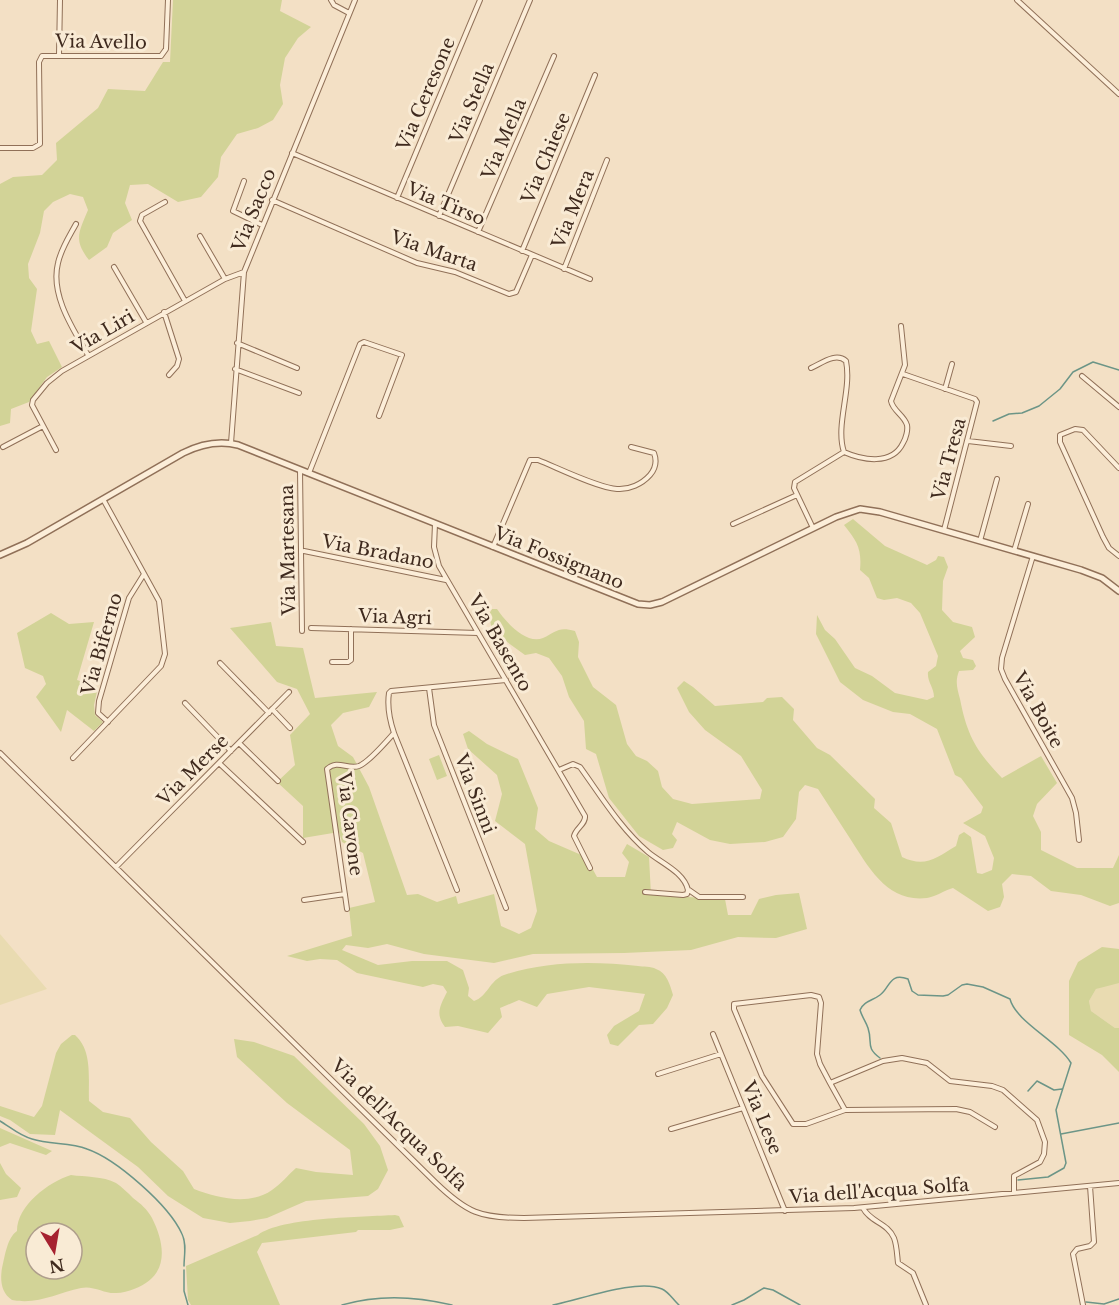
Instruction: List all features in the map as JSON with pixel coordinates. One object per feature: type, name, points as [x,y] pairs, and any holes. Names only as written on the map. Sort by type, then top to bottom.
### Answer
[{"type":"street","points":[[59,55],[60,0]]},
{"type":"street","name":"Via Avello","points":[[0,148],[33,148],[40,144],[39,60],[44,55],[161,56],[165,51],[168,0]]},
{"type":"street","points":[[331,0],[334,5],[349,13]]},
{"type":"street","name":"Via Sacco","points":[[231,443],[244,272],[355,0]]},
{"type":"street","name":"Via Ceresone","points":[[397,198],[480,0]]},
{"type":"street","name":"Via Stella","points":[[439,216],[530,0]]},
{"type":"street","points":[[1017,0],[1119,94]]},
{"type":"street","name":"Via Mella","points":[[478,232],[554,56]]},
{"type":"street","name":"Via Chiese","points":[[522,251],[595,75]]},
{"type":"street","name":"Via Tirso","points":[[292,153],[590,279]]},
{"type":"street","name":"Via Mera","points":[[564,268],[607,160]]},
{"type":"street","points":[[244,181],[233,210],[262,225]]},
{"type":"street","name":"Via Marta","points":[[272,200],[420,264],[458,273],[509,294],[516,292],[532,255]]},
{"type":"street","points":[[165,202],[141,216],[140,221],[185,301]]},
{"type":"street","points":[[75,224],[60,257],[57,277],[66,314],[88,355]]},
{"type":"street","points":[[200,236],[225,279]]},
{"type":"street","points":[[114,267],[146,322]]},
{"type":"street","name":"Via Liri","points":[[56,450],[32,408],[33,400],[56,375],[146,322],[225,279],[244,272]]},
{"type":"street","points":[[165,312],[179,358],[177,366],[169,375]]},
{"type":"street","points":[[844,452],[861,458],[892,456],[901,448],[906,438],[907,424],[892,406],[891,401],[906,363],[902,326]]},
{"type":"street","points":[[308,473],[360,344],[364,342],[402,355],[379,416]]},
{"type":"street","points":[[237,343],[297,368]]},
{"type":"street","points":[[811,368],[836,357],[842,357],[846,361],[847,396],[841,435],[844,452]]},
{"type":"street","points":[[945,389],[952,364]]},
{"type":"street","points":[[235,369],[298,393]]},
{"type":"street","name":"Via Tresa","points":[[903,374],[975,399],[977,402],[944,530]]},
{"type":"street","points":[[1082,376],[1119,407]]},
{"type":"street","points":[[3,447],[43,426]]},
{"type":"street","points":[[1119,468],[1083,430],[1075,429],[1060,435],[1059,441],[1103,537],[1109,548],[1119,556]]},
{"type":"street","points":[[968,441],[1011,446]]},
{"type":"street","name":"Via Fossignano","points":[[0,555],[17,549],[193,448],[211,443],[231,443],[626,601],[647,605],[665,600],[842,514],[862,509],[877,511],[1091,573],[1119,591]]},
{"type":"street","points":[[493,548],[530,460],[537,459],[608,488],[625,489],[636,486],[646,479],[656,462],[653,453],[631,447]]},
{"type":"street","points":[[813,528],[797,495],[795,482],[844,452]]},
{"type":"street","name":"Via Martesana","points":[[300,470],[302,631]]},
{"type":"street","points":[[980,541],[997,479]]},
{"type":"street","points":[[733,524],[797,495]]},
{"type":"street","name":"Via Biferno","points":[[73,758],[165,660],[160,607],[103,499]]},
{"type":"street","points":[[1014,551],[1028,504]]},
{"type":"street","name":"Via Basento","points":[[435,524],[435,552],[447,580],[585,818],[574,837],[590,868]]},
{"type":"street","name":"Via Bradano","points":[[304,551],[447,580]]},
{"type":"street","name":"Via Boite","points":[[1033,556],[1002,658],[1001,669],[1072,798],[1079,840]]},
{"type":"street","name":"Via Biferno","points":[[108,722],[99,713],[99,701],[129,598],[144,574]]},
{"type":"street","name":"Via Agri","points":[[311,628],[478,633]]},
{"type":"street","points":[[332,662],[351,660],[351,629]]},
{"type":"street","points":[[220,663],[290,728]]},
{"type":"street","points":[[458,890],[394,733],[389,714],[389,692],[506,680]]},
{"type":"street","name":"Via Sinni","points":[[429,688],[434,725],[506,909]]},
{"type":"street","name":"Via Merse","points":[[116,867],[290,692]]},
{"type":"street","points":[[185,703],[231,751]]},
{"type":"street","name":"Via Cavone","points":[[347,909],[326,770],[336,764],[354,767],[362,765],[394,733]]},
{"type":"street","points":[[239,743],[278,781]]},
{"type":"street","name":"Via dell'Acqua Solfa","points":[[0,753],[435,1182],[468,1210],[488,1216],[524,1218],[785,1212],[863,1208],[1119,1183]]},
{"type":"street","points":[[219,763],[303,842]]},
{"type":"street","points":[[559,770],[573,764],[580,767],[629,833],[648,852],[680,876],[688,890],[699,897],[743,897]]},
{"type":"street","points":[[645,892],[684,895],[688,890]]},
{"type":"street","points":[[304,900],[345,894]]},
{"type":"street","points":[[845,1110],[817,1054],[821,1003],[819,997],[811,995],[735,1003],[734,1009],[762,1076],[795,1125],[802,1125],[845,1110],[960,1109],[995,1127]]},
{"type":"street","name":"Via Lese","points":[[713,1034],[785,1212]]},
{"type":"street","points":[[658,1074],[721,1054]]},
{"type":"street","points":[[830,1083],[886,1060],[902,1058],[927,1063],[951,1081],[989,1085],[1003,1090],[1037,1120],[1045,1144],[1040,1162],[1014,1176],[1014,1193]]},
{"type":"street","points":[[671,1129],[743,1108]]},
{"type":"street","points":[[1083,1305],[1073,1254],[1077,1249],[1090,1246],[1094,1242],[1089,1186]]},
{"type":"street","points":[[863,1208],[868,1217],[886,1227],[893,1235],[898,1263],[913,1273],[926,1305]]},
{"type":"shaded area","points":[[0,934],[47,989],[0,1005]]},
{"type":"shaded area","points":[[1119,983],[1119,1028],[1115,1028],[1091,1011],[1089,1001],[1096,989]]},
{"type":"green space","points":[[173,0],[282,0],[280,11],[311,27],[298,38],[285,58],[280,85],[283,104],[273,120],[258,128],[237,134],[221,157],[218,177],[201,197],[178,202],[148,184],[130,185],[125,203],[132,220],[113,233],[107,247],[89,260],[79,241],[80,230],[88,210],[83,197],[70,194],[53,202],[44,211],[40,233],[28,264],[29,278],[37,289],[31,331],[37,344],[49,341],[62,367],[47,377],[29,402],[11,409],[10,423],[0,426],[0,184],[13,177],[42,175],[57,160],[56,143],[98,108],[108,89],[145,91],[163,62],[170,62]]},
{"type":"green space","points":[[853,519],[885,546],[927,565],[936,560],[938,556],[944,557],[948,567],[943,581],[942,610],[953,622],[972,627],[975,637],[960,651],[963,658],[973,660],[976,666],[973,670],[959,671],[957,681],[966,723],[974,742],[1002,778],[1041,756],[1057,783],[1037,804],[1033,816],[1041,832],[1041,850],[1077,868],[1113,868],[1119,855],[1119,903],[1110,906],[1081,895],[1051,891],[1031,876],[1012,874],[1002,884],[1004,897],[1000,907],[988,911],[953,888],[927,898],[901,895],[881,881],[873,872],[818,789],[805,785],[799,792],[796,819],[783,837],[765,842],[730,844],[710,840],[677,822],[672,834],[677,840],[673,848],[663,850],[639,836],[609,798],[596,754],[586,749],[584,721],[569,697],[562,676],[549,658],[536,653],[525,655],[492,631],[489,614],[492,609],[497,609],[517,631],[530,638],[543,638],[561,629],[575,631],[579,642],[578,657],[593,687],[616,705],[627,744],[636,756],[647,761],[658,771],[662,787],[673,799],[692,804],[760,799],[762,790],[741,756],[705,730],[689,712],[677,688],[684,681],[715,706],[763,702],[767,698],[782,697],[794,709],[793,720],[817,748],[830,755],[875,799],[874,808],[891,823],[902,857],[917,862],[930,860],[956,846],[959,835],[964,832],[971,837],[977,873],[982,874],[992,870],[994,858],[985,836],[963,823],[981,813],[983,807],[961,778],[955,775],[937,729],[910,714],[893,712],[863,700],[840,682],[816,634],[817,615],[825,630],[835,639],[855,668],[872,676],[895,693],[927,700],[934,697],[928,672],[936,666],[938,656],[920,613],[911,603],[897,598],[884,600],[877,598],[869,578],[860,570],[858,546],[844,525]]},
{"type":"green space","points":[[51,613],[69,624],[94,622],[77,680],[98,687],[94,705],[95,715],[103,722],[94,731],[67,710],[61,732],[36,697],[46,684],[43,676],[25,668],[17,633]]},
{"type":"green space","points":[[271,622],[276,646],[303,648],[315,698],[377,692],[369,707],[343,713],[331,725],[338,746],[353,757],[369,787],[407,895],[418,894],[437,902],[456,896],[458,904],[494,894],[501,926],[519,934],[531,928],[537,911],[525,844],[495,821],[502,794],[497,775],[468,749],[463,734],[469,731],[487,744],[518,759],[538,808],[535,829],[549,841],[586,857],[597,877],[625,877],[629,862],[622,853],[627,844],[649,857],[651,895],[725,899],[728,915],[751,915],[759,899],[799,893],[807,929],[776,938],[738,937],[691,950],[533,954],[494,963],[424,954],[387,944],[368,948],[346,945],[342,950],[378,965],[412,961],[447,961],[463,970],[469,988],[468,996],[474,1001],[482,996],[499,977],[536,967],[570,963],[604,963],[649,967],[660,971],[667,980],[673,995],[667,1008],[653,1024],[639,1025],[618,1046],[610,1044],[607,1035],[614,1026],[639,1011],[645,994],[589,987],[547,994],[537,1007],[519,1000],[500,1008],[502,1017],[488,1033],[458,1026],[445,1027],[439,1014],[447,992],[443,986],[433,984],[423,987],[357,973],[337,960],[307,961],[287,956],[352,936],[349,908],[375,902],[363,853],[342,842],[339,832],[303,838],[303,806],[277,782],[295,765],[290,735],[310,714],[297,689],[277,682],[230,628]]},
{"type":"green space","points":[[439,755],[447,776],[437,780],[429,759]]},
{"type":"green space","points":[[1102,947],[1119,949],[1119,983],[1096,989],[1089,1001],[1091,1011],[1115,1028],[1119,1028],[1119,1072],[1102,1055],[1069,1035],[1069,981],[1078,962]]},
{"type":"green space","points":[[75,1035],[85,1049],[89,1075],[89,1101],[103,1112],[130,1118],[151,1142],[183,1171],[194,1189],[233,1199],[244,1199],[254,1198],[272,1190],[296,1168],[353,1175],[350,1150],[287,1103],[237,1057],[234,1039],[254,1042],[294,1056],[364,1124],[380,1146],[388,1170],[378,1189],[368,1196],[306,1201],[267,1218],[250,1221],[230,1223],[203,1218],[168,1196],[138,1167],[60,1110],[55,1135],[30,1134],[0,1116],[0,1106],[34,1117],[42,1106],[56,1053],[61,1044]]},
{"type":"green space","points":[[0,1128],[52,1151],[46,1155],[10,1143],[0,1147]]},
{"type":"green space","points":[[0,1163],[6,1174],[21,1188],[17,1197],[0,1200]]},
{"type":"green space","points":[[71,1175],[100,1178],[123,1188],[148,1212],[157,1229],[162,1249],[159,1268],[154,1276],[132,1290],[121,1293],[85,1287],[30,1301],[12,1300],[8,1297],[1,1282],[5,1253],[17,1231],[22,1212],[36,1196],[53,1183]]},
{"type":"green space","points":[[399,1216],[404,1227],[390,1230],[358,1230],[262,1243],[257,1252],[280,1305],[191,1305],[188,1300],[186,1266],[269,1229],[303,1221]]},
{"type":"waterway","points":[[993,421],[1039,406],[1060,389],[1073,372],[1093,362],[1119,370]]},
{"type":"waterway","points":[[880,1058],[872,1051],[868,1028],[860,1010],[866,1003],[883,992],[893,979],[902,977],[908,979],[912,991],[918,995],[948,995],[967,984],[983,987],[1010,999],[1020,1016],[1057,1047],[1071,1063],[1056,1110],[1066,1163],[1064,1168],[1048,1177],[1018,1180]]},
{"type":"waterway","points":[[1028,1091],[1037,1081],[1054,1090],[1062,1089]]},
{"type":"waterway","points":[[0,1121],[28,1138],[74,1145],[99,1154],[140,1184],[166,1210],[182,1234],[185,1250],[184,1266]]},
{"type":"waterway","points":[[1061,1134],[1119,1123]]},
{"type":"waterway","points":[[184,1270],[184,1291],[188,1305]]},
{"type":"waterway","points":[[553,1305],[638,1286],[662,1289],[679,1305]]},
{"type":"waterway","points":[[732,1305],[764,1288],[773,1290],[800,1305]]},
{"type":"waterway","points":[[342,1305],[383,1298],[424,1300],[452,1305]]},
{"type":"waterway","points":[[1086,1302],[1104,1304],[1119,1299]]}]
